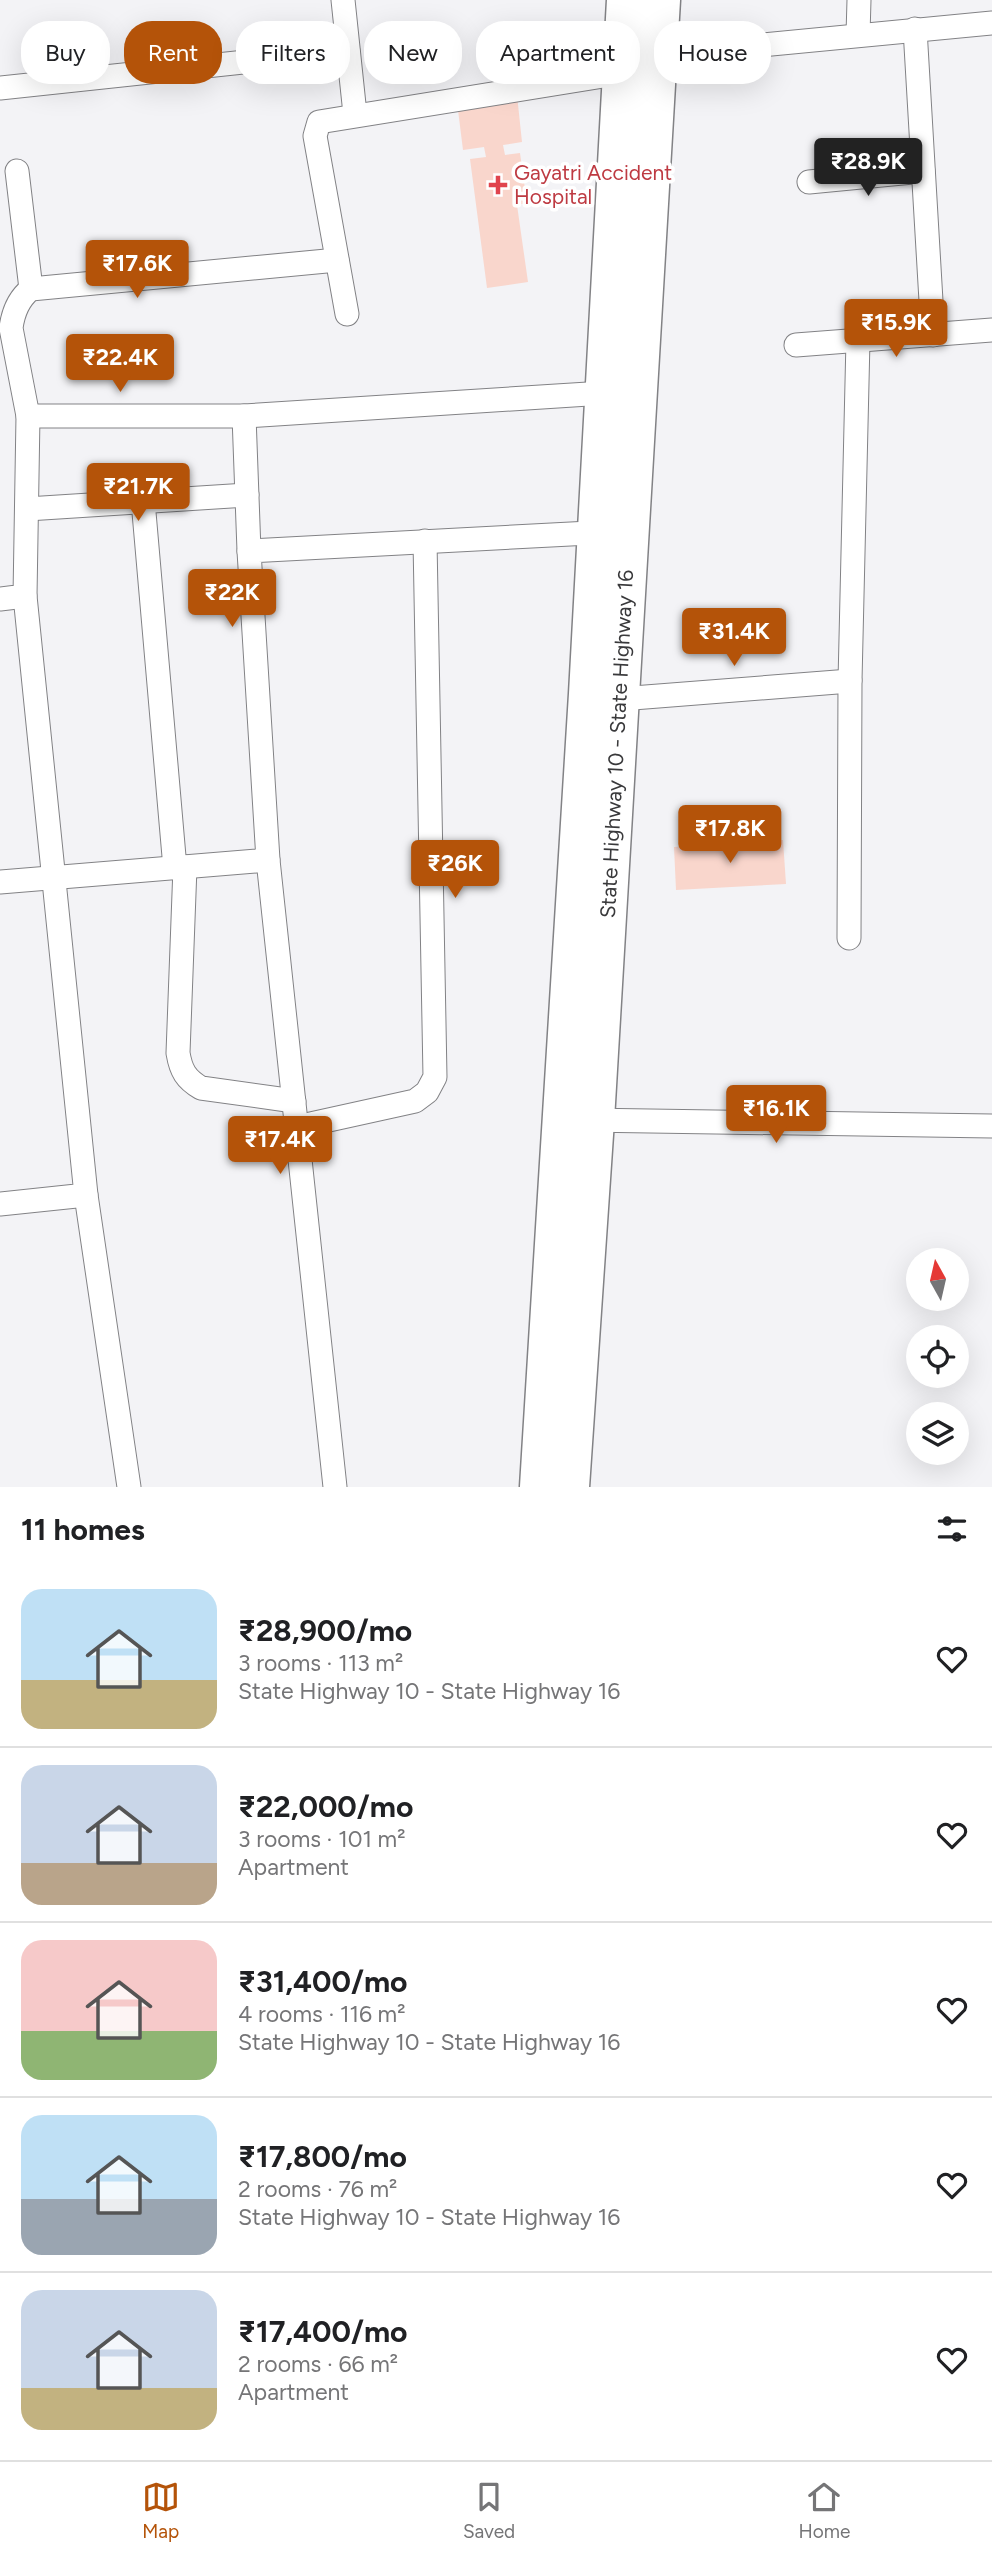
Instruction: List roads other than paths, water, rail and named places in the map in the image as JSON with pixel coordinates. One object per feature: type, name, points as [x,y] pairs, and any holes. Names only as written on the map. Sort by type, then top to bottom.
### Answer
[{"type":"highway","name":"State Highway 10 - State Highway 16","points":[[626,0],[629,21]]},
{"type":"highway","name":"State Highway 10 - State Highway 16","points":[[640,48],[661,0]]},
{"type":"highway","name":"State Highway 10 - State Highway 16","points":[[539,1487],[620,699],[604,393],[632,84]]},
{"type":"highway","name":"State Highway 10 - State Highway 16","points":[[570,1487],[578,1120],[613,532],[633,84]]},
{"type":"street","points":[[343,0],[345,21]]},
{"type":"street","points":[[858,35],[859,0]]},
{"type":"street","points":[[640,61],[858,35],[992,23]]},
{"type":"street","points":[[915,29],[933,335]]},
{"type":"street","points":[[0,88],[236,63]]},
{"type":"street","points":[[350,69],[355,114]]},
{"type":"street","points":[[346,314],[315,128],[327,118],[516,84]]},
{"type":"street","points":[[18,171],[31,289]]},
{"type":"street","points":[[808,182],[923,171]]},
{"type":"street","points":[[129,1487],[86,1195],[25,596],[28,416],[11,328],[12,315],[23,295],[31,289],[337,260]]},
{"type":"street","points":[[796,345],[992,330]]},
{"type":"street","points":[[849,938],[850,681],[858,340]]},
{"type":"street","points":[[28,416],[244,416],[604,393]]},
{"type":"street","points":[[244,416],[249,551],[268,860],[335,1487]]},
{"type":"street","points":[[27,509],[247,495]]},
{"type":"street","points":[[144,501],[180,867],[180,1068],[188,1080],[201,1088],[294,1101]]},
{"type":"street","points":[[249,551],[613,532]]},
{"type":"street","points":[[297,1127],[415,1101],[427,1092],[435,1077],[437,1063],[425,541]]},
{"type":"street","points":[[0,599],[25,596]]},
{"type":"street","points":[[620,699],[850,681]]},
{"type":"street","points":[[0,882],[268,860]]},
{"type":"street","points":[[578,1120],[992,1126]]},
{"type":"street","points":[[0,1204],[86,1195]]},
{"type":"place","name":"Gayatri Accident Hospital","points":[[498,185]]}]
